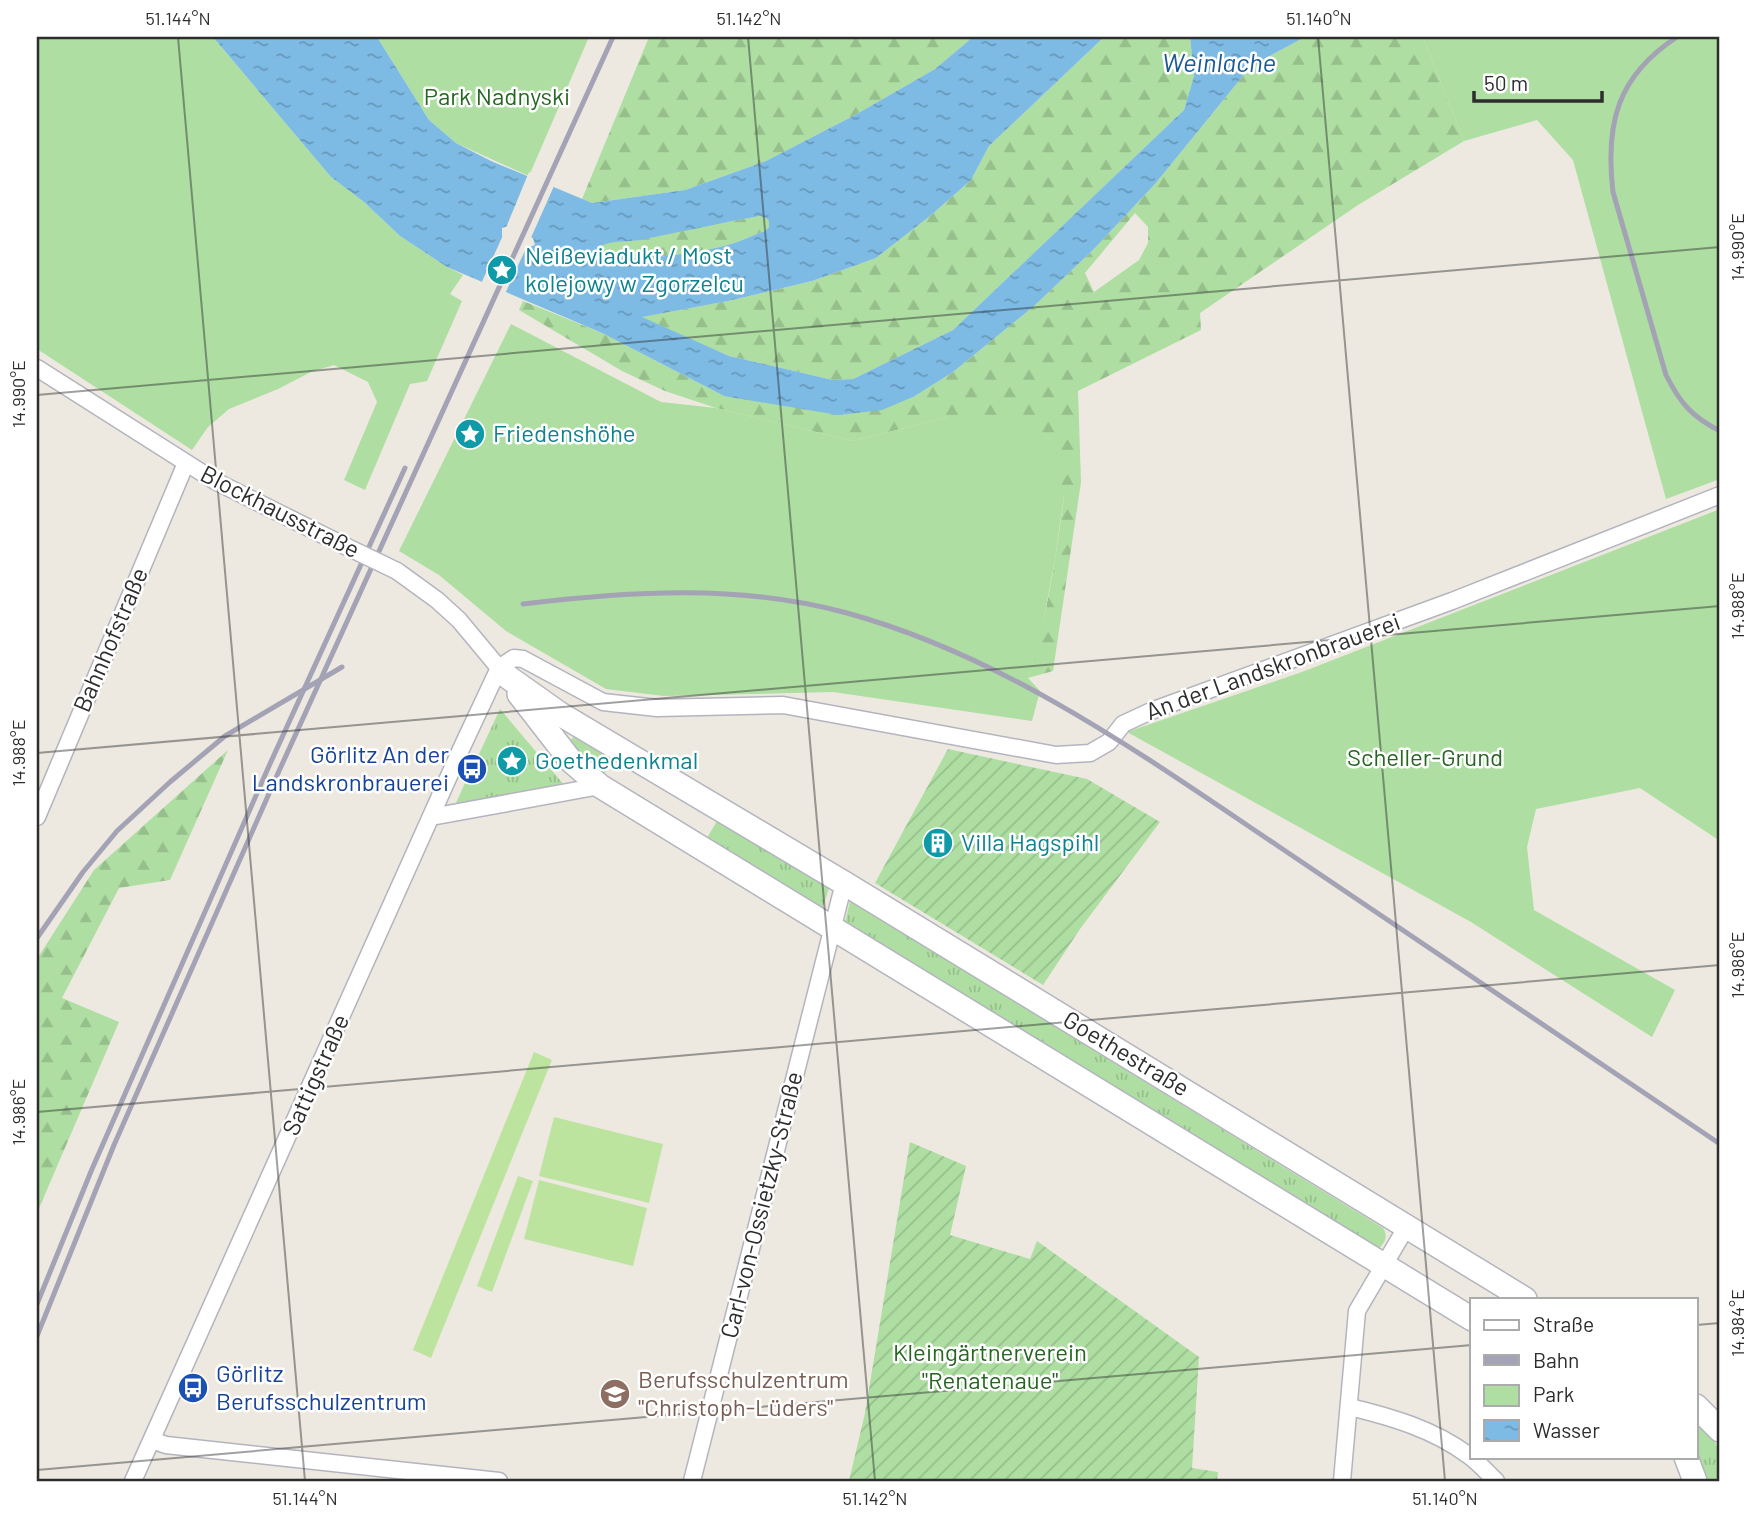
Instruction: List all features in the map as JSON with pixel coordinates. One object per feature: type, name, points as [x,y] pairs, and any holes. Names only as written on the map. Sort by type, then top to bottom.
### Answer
[{"type":"street","name":"Blockhausstraße","points":[[37,368],[215,481],[397,571],[459,620],[502,672]]},
{"type":"street","name":"Bahnhofstraße","points":[[37,817],[186,463]]},
{"type":"street","name":"An der Landskronbrauerei","points":[[502,672],[514,658],[523,659],[603,702],[657,708],[783,705],[1041,753],[1090,753],[1108,742],[1123,724],[1151,711],[1452,601],[1720,495]]},
{"type":"street","name":"Goethestraße","points":[[502,672],[571,761],[600,786],[1470,1318]]},
{"type":"street","name":"Goethestraße","points":[[502,672],[560,714],[844,883],[1523,1298]]},
{"type":"street","name":"Sattigstraße","points":[[133,1481],[431,817],[502,672]]},
{"type":"street","points":[[431,817],[600,786]]},
{"type":"street","points":[[833,928],[844,883]]},
{"type":"street","name":"Carl-von-Ossietzky-Straße","points":[[692,1481],[833,928]]},
{"type":"street","points":[[1342,1481],[1357,1311],[1407,1226]]},
{"type":"street","points":[[1350,1407],[1390,1417],[1438,1436],[1470,1456]]},
{"type":"street","points":[[1698,1408],[1720,1430]]},
{"type":"street","points":[[152,1440],[166,1445],[499,1481]]},
{"type":"street","points":[[1472,1458],[1496,1481]]},
{"type":"street","points":[[1686,1458],[1695,1481]]},
{"type":"green space","points":[[37,37],[213,37],[331,177],[364,202],[400,236],[463,275],[450,294],[462,301],[427,381],[410,384],[365,490],[344,480],[377,402],[368,382],[334,365],[311,372],[229,409],[208,427],[192,450],[37,349]]},
{"type":"green space","name":"Park Nadnyski","points":[[377,37],[589,37],[529,176],[456,143],[429,120]]},
{"type":"green space","points":[[649,37],[973,37],[935,69],[855,115],[766,161],[685,190],[592,203],[582,199]]},
{"type":"green space","points":[[1104,37],[1190,37],[1194,76],[1184,110],[953,330],[853,379],[833,380],[729,356],[640,317],[728,301],[812,281],[876,258],[971,180],[989,146]]},
{"type":"green space","points":[[1305,37],[1423,37],[1464,141],[1358,205],[1200,313],[1201,330],[1078,391],[1081,482],[1053,671],[1028,678],[1046,611],[1064,496],[948,417],[853,441],[716,408],[665,391],[622,371],[519,310],[523,301],[602,333],[724,396],[915,396],[953,372],[1034,306],[1093,250],[1155,184],[1251,66]],"holes":[[[1135,213],[1148,227],[1148,243],[1139,260],[1094,292],[1085,273]]]},
{"type":"green space","points":[[1423,37],[1720,37],[1720,479],[1666,499],[1573,160],[1537,120],[1464,141]]},
{"type":"green space","points":[[760,216],[769,221],[769,227],[765,231],[713,249],[638,258],[606,254],[598,248],[605,243]]},
{"type":"green space","points":[[511,324],[661,402],[716,408],[853,441],[948,417],[1007,418],[1054,445],[1064,495],[1039,645],[1028,678],[1040,691],[1032,721],[833,692],[664,696],[606,689],[506,631],[439,575],[399,551]]},
{"type":"green space","name":"Scheller-Grund","points":[[1720,509],[1720,841],[1640,788],[1536,809],[1527,847],[1534,910],[1675,990],[1652,1037],[1471,922],[1127,732],[1302,672]]},
{"type":"green space","points":[[500,709],[565,786],[456,803],[473,765],[476,766]]},
{"type":"green space","points":[[576,733],[614,758],[601,780],[566,747]]},
{"type":"green space","points":[[948,749],[1087,779],[1160,822],[1080,929],[1043,985],[875,883]]},
{"type":"green space","points":[[228,750],[170,880],[119,888],[62,998],[119,1022],[37,1213],[37,959],[94,870]]},
{"type":"green space","points":[[717,821],[829,888],[821,913],[704,843]]},
{"type":"green space","points":[[850,901],[1383,1228],[1386,1234],[1384,1243],[1377,1250],[844,927]]},
{"type":"green space","points":[[534,1052],[552,1060],[431,1358],[413,1350]]},
{"type":"green space","points":[[554,1117],[663,1144],[649,1203],[539,1176]]},
{"type":"green space","name":"Kleingärtnerverein \"Renatenaue\"","points":[[910,1142],[966,1166],[950,1235],[1030,1259],[1037,1241],[1199,1357],[1192,1468],[1218,1472],[1217,1481],[849,1481],[865,1413]]},
{"type":"green space","points":[[518,1176],[533,1181],[492,1292],[477,1286]]},
{"type":"green space","points":[[539,1180],[647,1208],[633,1266],[524,1239]]},
{"type":"green space","points":[[1698,1421],[1714,1441],[1720,1460],[1720,1481],[1701,1481],[1696,1458]]},
{"type":"water","name":"Weinlache","points":[[213,37],[377,37],[429,120],[456,143],[491,161],[592,203],[685,190],[766,161],[855,115],[935,69],[973,37],[1104,37],[989,146],[971,180],[876,258],[812,281],[728,301],[642,317],[729,356],[833,380],[853,379],[953,330],[1184,110],[1194,76],[1190,37],[1305,37],[1251,66],[1155,184],[1093,250],[1034,306],[953,372],[915,396],[882,410],[838,415],[724,396],[602,333],[447,267],[400,236],[364,202],[331,177]],"holes":[[[760,216],[769,221],[769,227],[765,231],[713,249],[638,258],[606,254],[598,248],[612,242],[640,240]],[[508,226],[533,238],[535,245],[526,248],[502,236],[502,228]]]},
{"type":"pier","points":[[529,172],[557,185],[554,186],[530,240],[505,230]]},
{"type":"pier","points":[[504,233],[528,244],[504,296],[480,286]]},
{"type":"railway","points":[[37,1336],[114,1145],[279,771],[613,37]]},
{"type":"railway","points":[[1677,37],[1641,68],[1628,85],[1620,104],[1611,145],[1613,192],[1666,375],[1676,394],[1688,408],[1720,431]]},
{"type":"railway","points":[[37,1304],[92,1169],[269,766],[405,468]]},
{"type":"railway","points":[[523,604],[645,593],[726,594],[766,598],[847,613],[906,632],[963,655],[1019,682],[1126,745],[1720,1144]]},
{"type":"railway","points":[[37,938],[83,872],[117,831],[170,782],[225,736],[342,667]]},
{"type":"place","name":"Neißeviadukt / Most kolejowy w Zgorzelcu","points":[[502,270]]},
{"type":"place","name":"Friedenshöhe","points":[[470,434]]},
{"type":"place","name":"Goethedenkmal","points":[[512,761]]},
{"type":"place","name":"Görlitz An der Landskronbrauerei","points":[[472,769]]},
{"type":"place","name":"Villa Hagspihl","points":[[938,843]]},
{"type":"place","name":"Görlitz Berufsschulzentrum","points":[[193,1388]]},
{"type":"place","name":"Berufsschulzentrum \"Christoph-Lüders\"","points":[[615,1394]]}]
